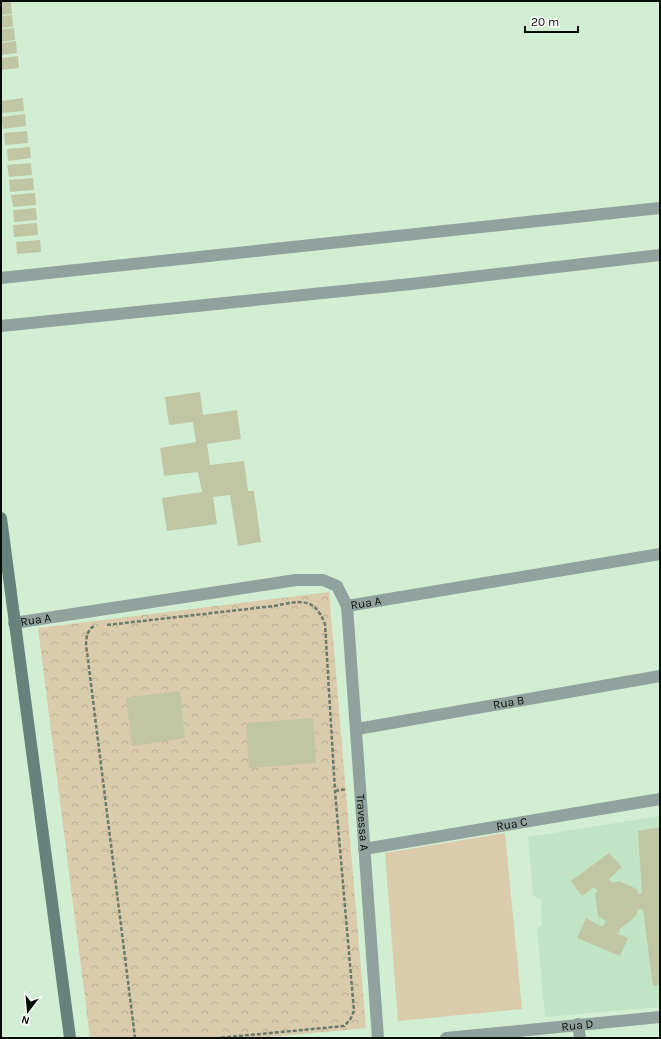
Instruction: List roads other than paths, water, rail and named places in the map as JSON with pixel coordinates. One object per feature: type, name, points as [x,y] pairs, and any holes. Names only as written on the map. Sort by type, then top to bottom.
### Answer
[{"type":"main road","points":[[1,518],[70,1038]]},
{"type":"street","points":[[1,278],[660,208]]},
{"type":"street","points":[[1,326],[410,284],[660,255]]},
{"type":"street","name":"Rua A","points":[[14,623],[296,580],[322,580],[338,586],[347,606],[660,554]]},
{"type":"street","name":"Travessa A","points":[[347,606],[378,1038]]},
{"type":"street","name":"Rua B","points":[[357,729],[660,676]]},
{"type":"street","name":"Rua C","points":[[364,849],[660,799]]},
{"type":"street","name":"Rua D","points":[[446,1038],[660,1017]]},
{"type":"street","points":[[578,1024],[580,1038]]}]
